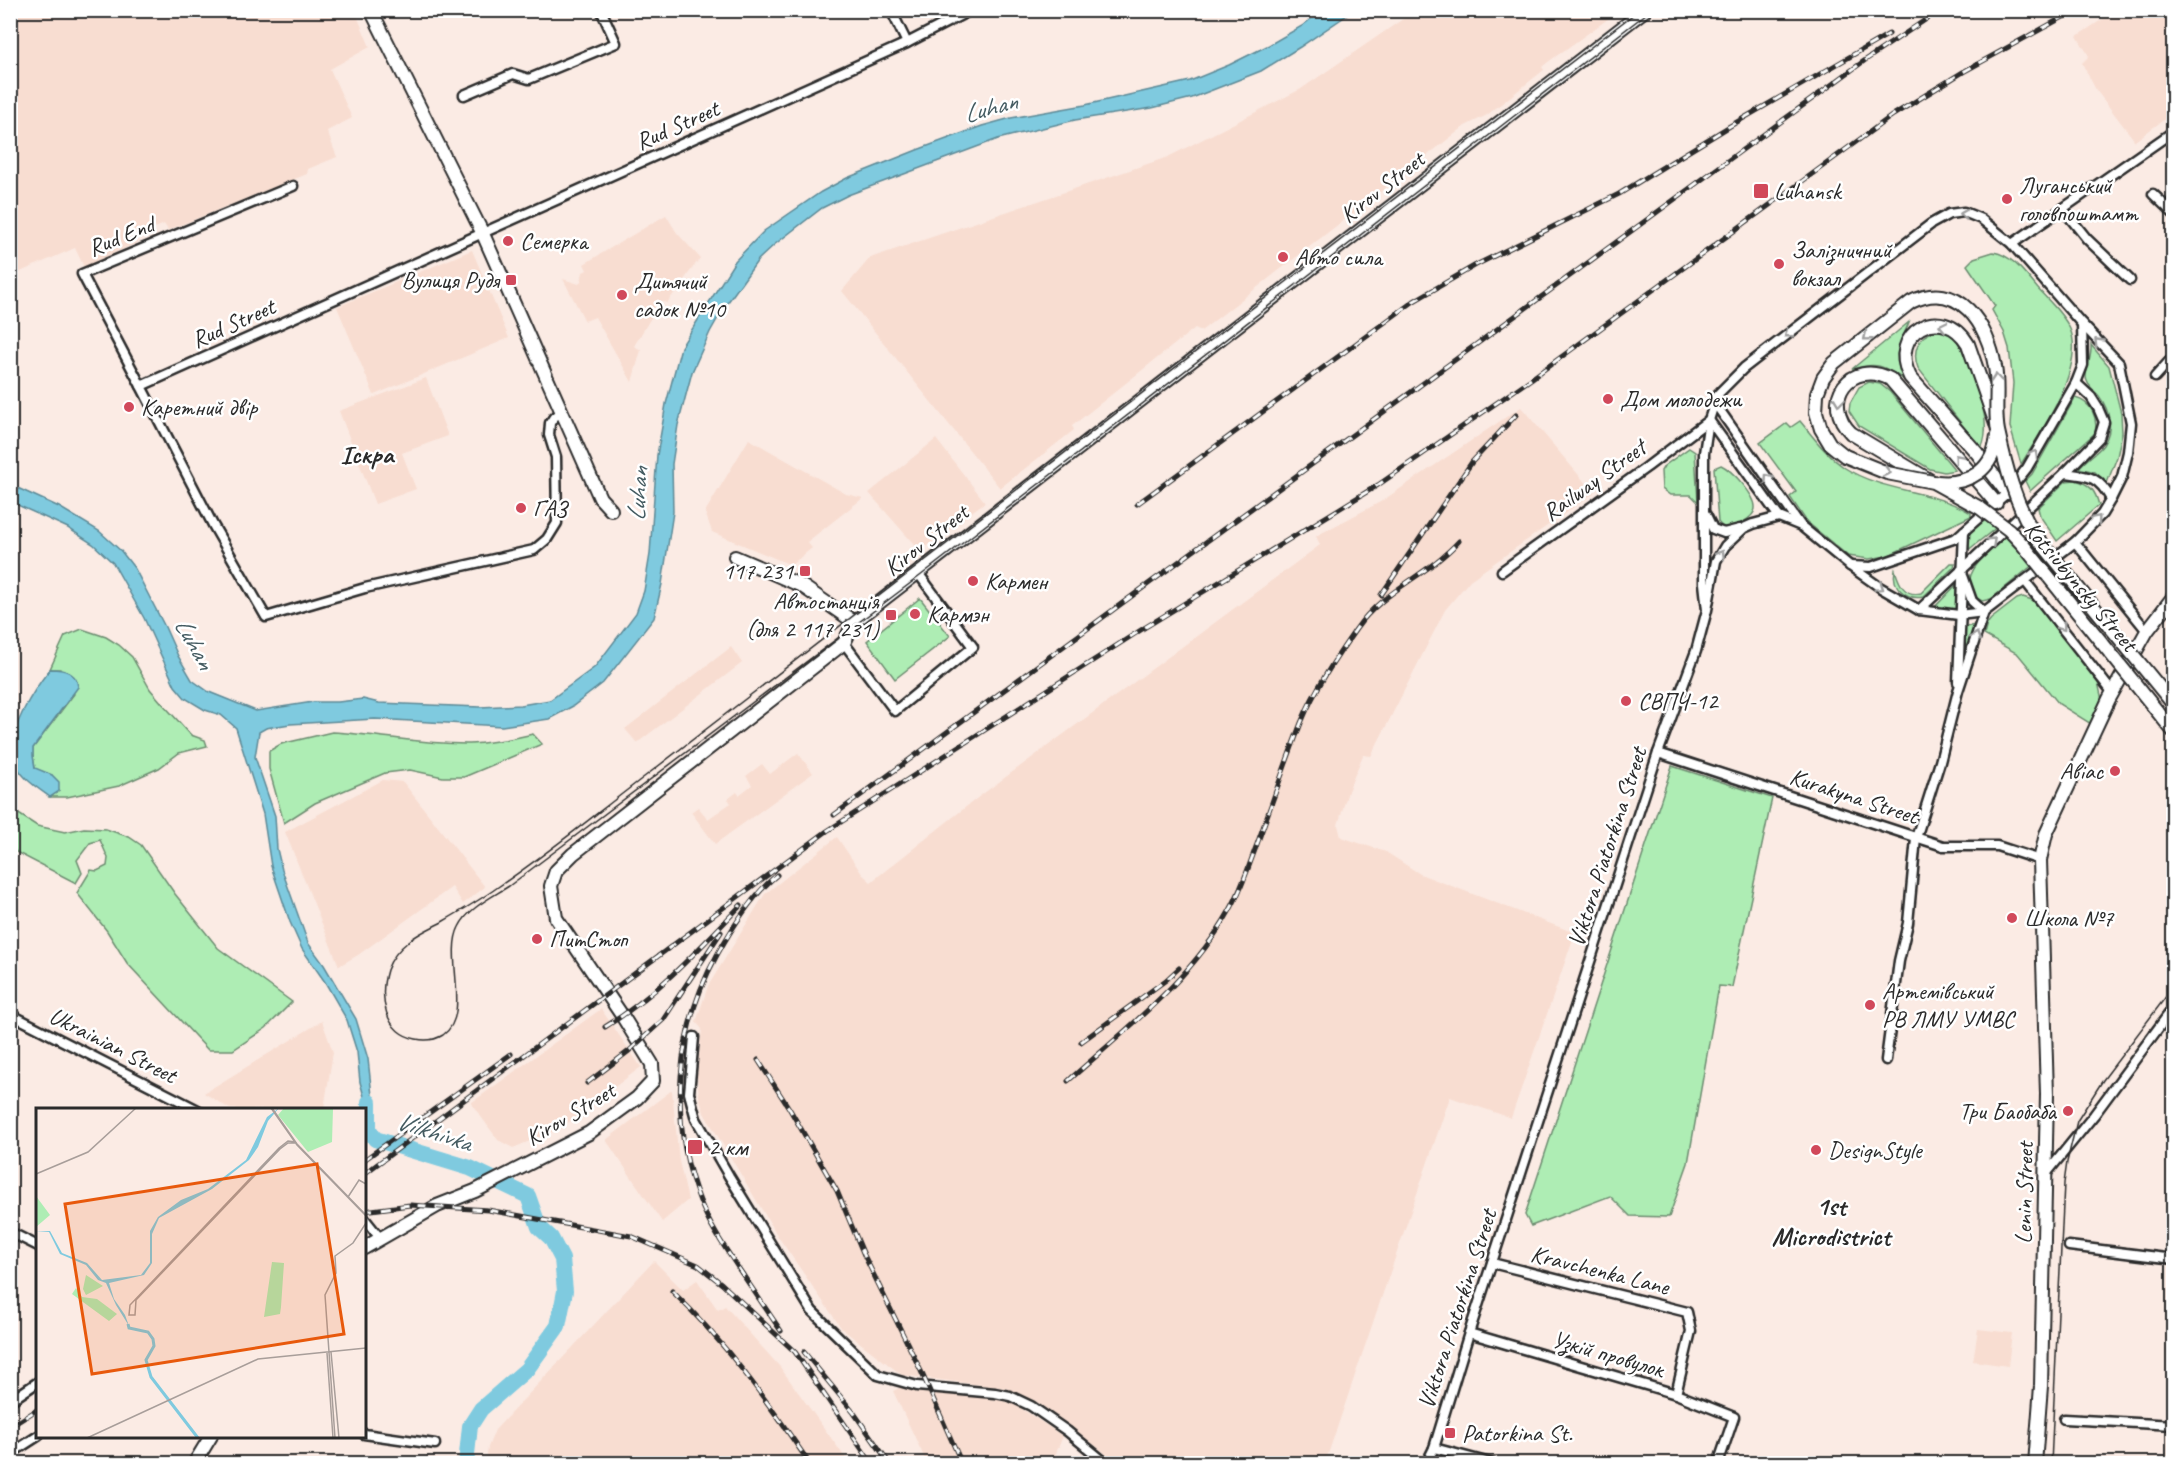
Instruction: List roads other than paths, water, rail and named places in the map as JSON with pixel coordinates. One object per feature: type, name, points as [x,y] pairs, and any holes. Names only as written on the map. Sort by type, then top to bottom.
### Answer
[{"type":"street","points":[[371,10],[483,234],[600,498],[611,510]]},
{"type":"street","points":[[464,95],[513,74],[529,79],[616,43],[601,10]]},
{"type":"street","points":[[891,10],[907,43]]},
{"type":"street","name":"Rud Street","points":[[141,386],[907,43],[971,10]]},
{"type":"street","name":"Kirov Street","points":[[380,1238],[436,1206],[475,1191],[589,1133],[637,1098],[653,1081],[652,1064],[556,918],[551,886],[556,871],[573,854],[844,643],[854,622],[1644,10]]},
{"type":"street","points":[[2012,244],[2174,131]]},
{"type":"street","name":"Rud End","points":[[141,386],[82,274],[293,186]]},
{"type":"street","points":[[2153,194],[2174,214]]},
{"type":"street","points":[[2063,209],[2086,239],[2130,280]]},
{"type":"street","name":"Viktora Piatorkina Street","points":[[1426,1464],[1434,1448],[1469,1333],[1658,753],[1696,651],[1707,610],[1704,583],[1704,453],[1709,420],[1717,395],[1744,368],[1931,224],[1948,214],[1964,212],[1981,219],[2012,244],[2119,363],[2131,423],[2128,452],[2122,477],[2102,514],[2075,542],[1984,612]]},
{"type":"street","name":"Kotsiubynsky Street","points":[[2174,705],[2034,534],[2016,499],[1997,428],[1996,375],[1988,343],[1980,325],[1970,311],[1949,296],[1936,294],[1923,296],[1911,302],[1834,363],[1823,378],[1817,394],[1816,412],[1821,429],[1830,444],[1845,456],[1870,468],[1932,482],[1980,508],[2009,530],[2174,732]]},
{"type":"street","points":[[1996,503],[1898,387],[1890,380],[1881,375],[1861,374],[1844,386],[1837,405],[1843,425],[1851,433],[1932,482],[1961,482],[1980,472],[1990,461],[1997,428],[1968,344],[1955,328],[1936,323],[1918,329],[1905,346],[1905,367],[1910,377],[1977,453],[2007,493]]},
{"type":"street","points":[[1850,566],[1871,567],[1956,538],[2007,493],[2027,468],[2076,383],[2083,365],[2082,324]]},
{"type":"street","points":[[2155,377],[2174,356]]},
{"type":"street","points":[[1919,610],[2065,473],[2099,438],[2104,422],[2091,397],[2076,383]]},
{"type":"street","points":[[141,386],[213,525],[266,617],[365,588],[534,550],[547,539],[557,523],[556,457],[549,435],[550,423],[554,417],[562,413]]},
{"type":"street","points":[[1714,402],[1801,526],[1850,566],[1881,588],[1919,610],[1959,615],[1984,612]]},
{"type":"street","points":[[1709,420],[1779,517],[1801,526]]},
{"type":"street","name":"Railway Street","points":[[1502,571],[1709,420]]},
{"type":"street","points":[[2065,473],[2086,476],[2103,484],[2110,499]]},
{"type":"street","points":[[1705,512],[1713,529],[1724,533],[1779,517]]},
{"type":"street","points":[[1707,610],[1716,561],[1725,546],[1744,528]]},
{"type":"street","points":[[1958,691],[1959,615],[1964,531]]},
{"type":"street","points":[[2075,542],[2147,631]]},
{"type":"street","points":[[735,558],[802,586],[854,622]]},
{"type":"street","points":[[1961,570],[1972,601],[1984,612]]},
{"type":"street","points":[[844,643],[895,711],[973,647],[918,573]]},
{"type":"street","points":[[2025,581],[2113,693]]},
{"type":"street","name":"Lenin Street","points":[[2035,1464],[2041,1386],[2047,1094],[2040,860],[2046,834],[2113,693],[2147,631],[2174,596]]},
{"type":"street","points":[[1886,1060],[1899,961],[1908,923],[1916,838],[1940,762],[1958,691],[1984,612]]},
{"type":"street","name":"Kurakyna Street","points":[[1658,753],[1943,846],[1997,846],[2040,860]]},
{"type":"street","points":[[2045,1175],[2094,1115],[2174,1007]]},
{"type":"street","name":"Ukrainian Street","points":[[10,1014],[194,1108]]},
{"type":"street","points":[[694,1037],[689,1093],[696,1119],[812,1311],[878,1375],[917,1386],[1010,1396],[1031,1406],[1107,1464]]},
{"type":"street","points":[[366,1220],[380,1238],[366,1247]]},
{"type":"street","points":[[10,1232],[36,1245]]},
{"type":"street","points":[[2069,1246],[2174,1259]]},
{"type":"street","name":"Kravchenka Lane","points":[[1492,1263],[1687,1312],[1691,1330],[1676,1394]]},
{"type":"street","name":"Узкій провулок","points":[[1469,1333],[1676,1394],[1734,1418],[1719,1464]]},
{"type":"street","points":[[10,1401],[36,1383]]},
{"type":"street","points":[[2064,1419],[2174,1425]]},
{"type":"street","points":[[366,1434],[435,1444]]},
{"type":"street","points":[[10,1454],[36,1437]]},
{"type":"street","points":[[194,1464],[210,1438]]},
{"type":"street","points":[[1434,1448],[1494,1464]]},
{"type":"water","points":[[1322,10],[1353,11],[1261,71],[1192,98],[1152,108],[1075,120],[998,139],[848,195],[822,208],[774,245],[758,260],[723,309],[692,372],[678,425],[672,464],[673,512],[662,584],[654,618],[603,683],[573,706],[549,719],[502,726],[375,719],[290,724],[266,728],[259,732],[255,757],[275,816],[277,849],[282,870],[308,943],[356,1019],[368,1059],[375,1123],[366,1121],[367,1107],[360,1082],[357,1052],[347,1020],[302,949],[290,922],[271,866],[263,814],[236,728],[221,715],[205,710],[185,698],[175,686],[144,618],[113,563],[93,544],[68,528],[11,502],[11,485],[59,507],[99,531],[121,551],[135,569],[192,680],[209,692],[256,711],[313,702],[363,699],[379,703],[480,707],[521,705],[550,700],[595,667],[636,613],[644,591],[650,554],[657,455],[666,404],[681,347],[735,261],[764,231],[821,192],[847,178],[917,150],[1011,118],[1085,105],[1190,81],[1269,45],[1302,26]]},
{"type":"water","points":[[50,669],[69,672],[75,678],[78,687],[33,748],[35,768],[52,775],[59,782],[59,791],[50,797],[19,770],[15,764],[12,747],[23,711]]},
{"type":"waterway","name":"Vilkhivka","points":[[369,1102],[369,1129],[375,1139],[470,1168],[528,1196],[539,1227],[551,1238],[562,1259],[565,1291],[558,1326],[527,1369],[481,1409],[470,1426],[466,1464]]},
{"type":"tram line","points":[[1639,10],[555,846],[484,896],[409,941],[399,950],[387,970],[384,1002],[391,1022],[405,1035],[416,1039],[426,1040],[443,1035],[451,1026],[456,1014],[455,939],[459,927],[468,914],[509,886],[920,576],[1651,10]]},
{"type":"tram line","points":[[2051,1464],[2064,1183],[2077,1121],[2103,1080],[2174,986]]},
{"type":"railway","points":[[834,815],[1864,61],[1940,10]]},
{"type":"railway","points":[[366,1173],[827,831],[1144,628],[1378,485],[1531,379],[1893,115],[1963,72],[2076,10]]},
{"type":"railway","points":[[1137,504],[1414,301],[1476,265],[1619,194],[1730,126],[1889,34]]},
{"type":"railway","points":[[1381,595],[1472,462],[1516,415]]},
{"type":"railway","points":[[1068,1081],[1156,1002],[1177,981],[1214,935],[1241,887],[1301,723],[1326,674],[1367,615],[1459,541]]},
{"type":"railway","points":[[743,1275],[709,1220],[690,1170],[683,1139],[681,1076],[685,1044],[703,984],[717,955],[743,912],[777,875]]},
{"type":"railway","points":[[605,1027],[660,986],[741,905]]},
{"type":"railway","points":[[587,1083],[629,1051],[663,1020],[721,932]]},
{"type":"railway","points":[[1081,1042],[1179,968]]},
{"type":"railway","points":[[366,1159],[511,1054]]},
{"type":"railway","points":[[758,1060],[837,1191],[864,1255],[921,1371],[962,1464]]},
{"type":"railway","points":[[366,1211],[410,1205],[488,1210],[631,1236],[698,1265],[722,1284],[795,1352],[872,1464]]},
{"type":"railway","points":[[739,1269],[781,1331]]},
{"type":"railway","points":[[672,1291],[746,1374],[810,1464]]},
{"type":"railway","points":[[804,1352],[854,1413],[890,1464]]},
{"type":"railway","points":[[10,1427],[36,1410]]},
{"type":"place","name":"Luhansk","points":[[1761,191]]},
{"type":"place","name":"Луганський головпоштамт","points":[[2007,199]]},
{"type":"place","name":"Семерка","points":[[508,241]]},
{"type":"place","name":"Авто сила","points":[[1283,257]]},
{"type":"place","name":"Залізничний вокзал","points":[[1779,264]]},
{"type":"place","name":"Вулиця Рудя","points":[[511,280]]},
{"type":"place","name":"Дитячий садок №10","points":[[622,295]]},
{"type":"place","name":"Дом молодежи","points":[[1608,399]]},
{"type":"place","name":"Каретний двір","points":[[129,407]]},
{"type":"place","name":"ГАЗ","points":[[521,508]]},
{"type":"place","name":"117 231","points":[[805,571]]},
{"type":"place","name":"Кармен","points":[[973,581]]},
{"type":"place","name":"Кармэн","points":[[915,614]]},
{"type":"place","name":"Автостанція (для 2 117 231)","points":[[891,615]]},
{"type":"place","name":"СВПЧ-12","points":[[1626,701]]},
{"type":"place","name":"Авіас","points":[[2115,771]]},
{"type":"place","name":"Школа №7","points":[[2012,918]]},
{"type":"place","name":"ПитСтоп","points":[[537,939]]},
{"type":"place","name":"Артемівський РВ ЛМУ УМВС","points":[[1870,1005]]},
{"type":"place","name":"Три Баобаба","points":[[2068,1111]]},
{"type":"place","name":"2 км","points":[[695,1147]]},
{"type":"place","name":"DesignStyle","points":[[1816,1150]]},
{"type":"place","name":"Patorkina St.","points":[[1450,1433]]},
{"type":"district","name":"Іскра","points":[[367,454]]},
{"type":"district","name":"1st Microdistrict","points":[[1831,1221]]},
{"type":"water label","name":"Luhan","points":[[990,107]]},
{"type":"water label","name":"Luhan","points":[[637,494]]},
{"type":"water label","name":"Luhan","points":[[195,643]]}]
